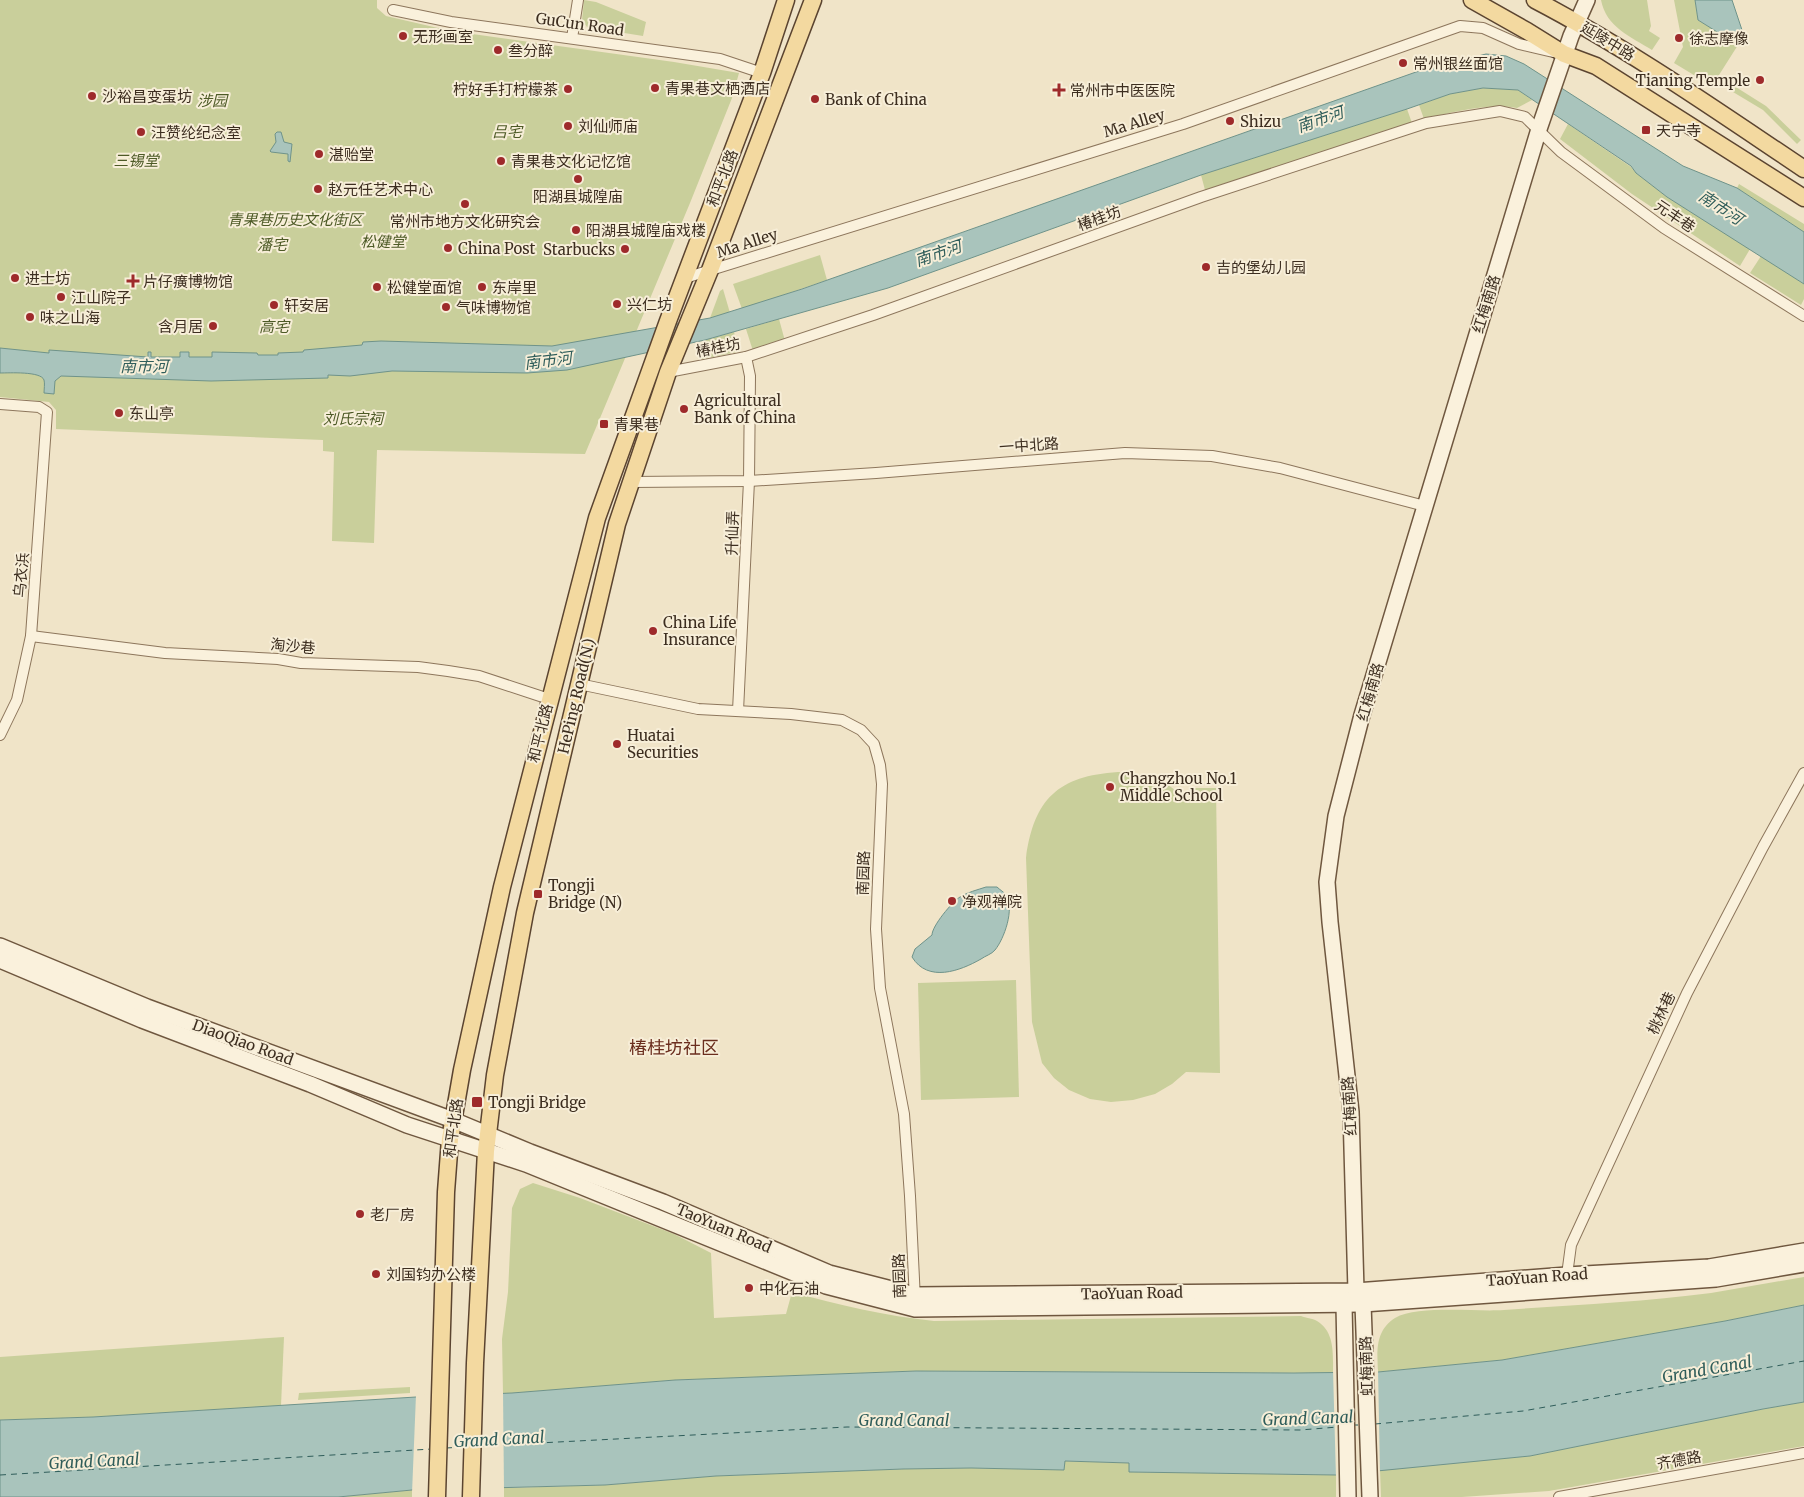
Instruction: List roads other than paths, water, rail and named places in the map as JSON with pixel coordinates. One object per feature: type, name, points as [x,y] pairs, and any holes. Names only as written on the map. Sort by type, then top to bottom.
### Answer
[{"type":"main road","name":"和平北路","points":[[437,1497],[446,1192],[450,1139],[464,1060],[502,887],[597,518],[668,321],[762,73],[786,0]]},
{"type":"main road","name":"和平北路","points":[[710,270],[813,0]]},
{"type":"main road","name":"延陵中路","points":[[1472,0],[1564,54],[1596,66],[1804,198]]},
{"type":"main road","name":"延陵中路","points":[[1535,0],[1629,53],[1804,169]]},
{"type":"main road","points":[[1564,54],[1587,0]]},
{"type":"main road","name":"红梅南路","points":[[1356,1291],[1351,1112],[1327,882],[1336,816],[1362,715],[1539,129],[1564,54]]},
{"type":"main road","name":"HePing Road(N.)","points":[[471,1497],[475,1362],[486,1151],[495,1075],[525,913],[616,524],[668,372],[710,270]]},
{"type":"main road","name":"DiaoQiao Road","points":[[0,946],[147,1007],[488,1134]]},
{"type":"main road","name":"DiaoQiao Road","points":[[0,960],[142,1020],[310,1084],[408,1125],[486,1151]]},
{"type":"main road","name":"TaoYuan Road","points":[[488,1134],[530,1152],[663,1202],[829,1273],[915,1302],[1356,1291],[1567,1275],[1709,1267],[1804,1251]]},
{"type":"main road","name":"TaoYuan Road","points":[[486,1151],[526,1164],[826,1286],[915,1302],[1344,1305],[1716,1279],[1804,1264]]},
{"type":"main road","points":[[1344,1305],[1356,1291],[1364,1304]]},
{"type":"main road","name":"虹梅南路","points":[[1364,1304],[1370,1497]]},
{"type":"main road","name":"虹梅南路","points":[[1344,1305],[1348,1497]]},
{"type":"street","points":[[572,38],[578,0]]},
{"type":"street","name":"GuCun Road","points":[[393,10],[451,22],[720,59],[762,73]]},
{"type":"street","name":"Ma Alley","points":[[685,278],[1183,124],[1460,26],[1483,28],[1519,44],[1564,54]]},
{"type":"street","name":"椿桂坊","points":[[668,372],[746,357],[873,315],[1173,206],[1426,123],[1500,111],[1524,117],[1539,129]]},
{"type":"street","name":"元丰巷","points":[[1539,129],[1561,152],[1664,228],[1804,316]]},
{"type":"street","name":"升仙弄","points":[[738,711],[749,481],[750,376],[746,357]]},
{"type":"street","name":"乌衣浜","points":[[0,404],[39,407],[47,412],[31,636],[17,700],[0,735]]},
{"type":"street","name":"一中北路","points":[[631,482],[749,481],[1125,453],[1212,456],[1285,469],[1425,506]]},
{"type":"street","name":"淘沙巷","points":[[31,636],[166,653],[448,671],[479,676],[549,699]]},
{"type":"street","name":"南园路","points":[[578,684],[698,709],[791,714],[842,720],[861,730],[874,744],[880,765],[882,784],[876,929],[880,988],[904,1114],[915,1302]]},
{"type":"street","name":"桃林巷","points":[[1567,1275],[1571,1245],[1688,993],[1763,847],[1804,773]]},
{"type":"street","name":"齐德路","points":[[1559,1497],[1804,1453]]},
{"type":"water","points":[[1695,0],[1732,0],[1744,36],[1738,45],[1698,20]]},
{"type":"water","name":"南市河","points":[[1486,54],[1506,56],[1524,64],[1683,166],[1737,188],[1804,232],[1804,284],[1667,197],[1636,173],[1631,166],[1518,90],[1483,88],[1450,94],[1201,175],[888,288],[705,340],[567,370],[527,373],[392,371],[350,376],[328,375],[328,378],[211,381],[61,376],[55,381],[54,394],[44,393],[44,380],[37,375],[0,373],[0,348],[49,353],[49,350],[148,357],[148,352],[151,352],[151,357],[180,357],[180,352],[189,352],[189,357],[212,357],[212,352],[278,355],[278,353],[303,352],[304,350],[362,345],[363,342],[381,341],[552,346],[710,318],[802,289],[1416,72]]},
{"type":"water","points":[[281,132],[284,142],[292,144],[290,162],[288,161],[288,154],[270,151],[276,142],[275,134]]},
{"type":"water","points":[[986,887],[997,887],[1005,894],[1009,908],[1009,916],[1002,939],[995,950],[964,967],[945,972],[927,970],[919,965],[912,957],[915,949],[932,935],[935,926],[948,909],[963,895]]},
{"type":"water","name":"Grand Canal","points":[[1804,1305],[1804,1402],[1530,1456],[1336,1475],[1129,1472],[1129,1463],[1065,1461],[1064,1470],[903,1469],[716,1476],[605,1485],[412,1490],[338,1497],[0,1497],[0,1420],[93,1417],[512,1393],[675,1380],[916,1371],[1378,1372],[1502,1360],[1725,1321]]},
{"type":"place","name":"无形画室","points":[[403,36]]},
{"type":"place","name":"徐志摩像","points":[[1679,38]]},
{"type":"place","name":"叁分醉","points":[[498,50]]},
{"type":"place","name":"常州银丝面馆","points":[[1403,63]]},
{"type":"place","name":"Tianing Temple","points":[[1760,80]]},
{"type":"place","name":"青果巷文栖酒店","points":[[655,88]]},
{"type":"place","name":"柠好手打柠檬茶","points":[[568,89]]},
{"type":"place","name":"常州市中医医院","points":[[1059,90]]},
{"type":"place","name":"沙裕昌变蛋坊","points":[[92,96]]},
{"type":"place","name":"Bank of China","points":[[815,99]]},
{"type":"place","name":"Shizu","points":[[1230,121]]},
{"type":"place","name":"刘仙师庙","points":[[568,126]]},
{"type":"place","name":"天宁寺","points":[[1646,130]]},
{"type":"place","name":"汪赞纶纪念室","points":[[141,132]]},
{"type":"place","name":"湛贻堂","points":[[319,154]]},
{"type":"place","name":"青果巷文化记忆馆","points":[[501,161]]},
{"type":"place","name":"阳湖县城隍庙","points":[[578,179]]},
{"type":"place","name":"赵元任艺术中心","points":[[318,189]]},
{"type":"place","name":"常州市地方文化研究会","points":[[465,204]]},
{"type":"place","name":"阳湖县城隍庙戏楼","points":[[576,230]]},
{"type":"place","name":"China Post","points":[[448,248]]},
{"type":"place","name":"Starbucks","points":[[625,249]]},
{"type":"place","name":"吉的堡幼儿园","points":[[1206,267]]},
{"type":"place","name":"进士坊","points":[[15,278]]},
{"type":"place","name":"片仔癀博物馆","points":[[133,281]]},
{"type":"place","name":"松健堂面馆","points":[[377,287]]},
{"type":"place","name":"东岸里","points":[[482,287]]},
{"type":"place","name":"江山院子","points":[[61,297]]},
{"type":"place","name":"兴仁坊","points":[[617,304]]},
{"type":"place","name":"轩安居","points":[[274,305]]},
{"type":"place","name":"气味博物馆","points":[[446,307]]},
{"type":"place","name":"味之山海","points":[[30,317]]},
{"type":"place","name":"含月居","points":[[213,326]]},
{"type":"place","name":"Agricultural Bank of China","points":[[684,409]]},
{"type":"place","name":"东山亭","points":[[119,413]]},
{"type":"place","name":"青果巷","points":[[604,424]]},
{"type":"place","name":"China Life Insurance","points":[[653,631]]},
{"type":"place","name":"Huatai Securities","points":[[617,744]]},
{"type":"place","name":"Changzhou No.1 Middle School","points":[[1110,787]]},
{"type":"place","name":"Tongji Bridge (N)","points":[[538,894]]},
{"type":"place","name":"净观禅院","points":[[952,901]]},
{"type":"place","name":"Tongji Bridge","points":[[477,1102]]},
{"type":"place","name":"老厂房","points":[[360,1214]]},
{"type":"place","name":"刘国钧办公楼","points":[[376,1274]]},
{"type":"place","name":"中化石油","points":[[749,1288]]},
{"type":"district","name":"椿桂坊社区","points":[[674,1047]]},
{"type":"park label","name":"涉园","points":[[212,100]]},
{"type":"park label","name":"吕宅","points":[[507,131]]},
{"type":"park label","name":"三锡堂","points":[[136,160]]},
{"type":"park label","name":"青果巷历史文化街区","points":[[295,219]]},
{"type":"park label","name":"松健堂","points":[[383,241]]},
{"type":"park label","name":"潘宅","points":[[272,244]]},
{"type":"park label","name":"高宅","points":[[274,326]]},
{"type":"park label","name":"刘氏宗祠","points":[[353,418]]}]
